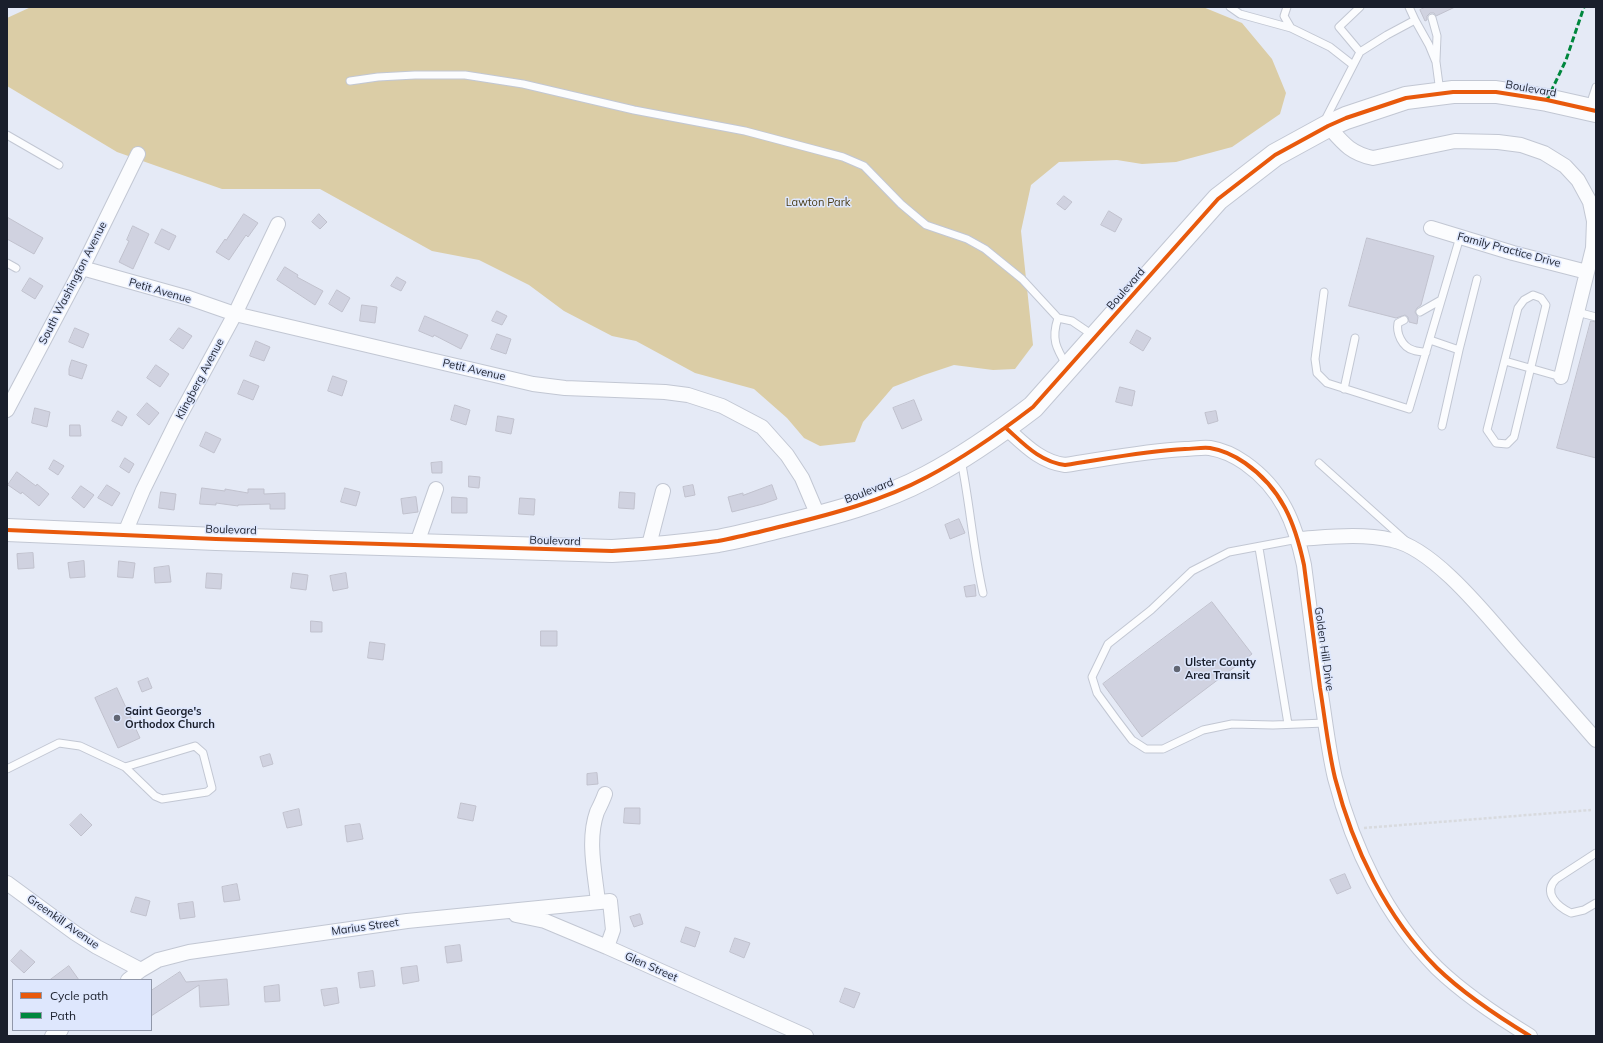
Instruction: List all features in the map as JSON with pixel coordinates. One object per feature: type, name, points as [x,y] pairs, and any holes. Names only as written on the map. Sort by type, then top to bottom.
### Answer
[{"type":"main road","name":"Boulevard","points":[[7,530],[416,546],[612,551],[648,549],[719,540],[819,518],[868,502],[926,478],[961,458],[1006,428],[1033,407],[1218,199],[1275,155],[1323,129],[1346,118],[1406,98],[1440,94],[1496,92],[1547,100],[1592,110]]},
{"type":"street","points":[[1323,129],[1347,148],[1360,155],[1374,158],[1455,141],[1498,142],[1521,145],[1544,153],[1565,166],[1578,180],[1590,202],[1594,221],[1591,273],[1577,312],[1561,377]]},
{"type":"street","name":"South Washington Avenue","points":[[7,410],[82,268],[138,154]]},
{"type":"street","name":"Klingberg Avenue","points":[[124,534],[143,490],[177,421],[235,314],[278,224]]},
{"type":"street","name":"Family Practice Drive","points":[[1431,228],[1513,253],[1591,273]]},
{"type":"street","name":"Petit Avenue","points":[[82,268],[189,298],[235,314],[533,384],[566,388],[665,392],[688,395],[722,406],[762,427],[787,455],[802,478],[819,518]]},
{"type":"street","name":"Golden Hill Drive","points":[[1006,428],[1038,456],[1054,464],[1088,462],[1168,450],[1209,448],[1234,455],[1264,478],[1275,490],[1287,509],[1298,539],[1304,565],[1325,723],[1335,777],[1361,857],[1390,909],[1416,944],[1437,968],[1467,995],[1498,1017],[1530,1036]]},
{"type":"street","points":[[416,546],[436,489]]},
{"type":"street","points":[[648,549],[663,491]]},
{"type":"street","points":[[1298,539],[1352,535],[1393,540],[1413,548],[1437,565],[1469,596],[1596,740]]},
{"type":"street","points":[[605,794],[597,812],[593,846],[604,902],[613,930],[607,947]]},
{"type":"street","name":"Greenkill Avenue","points":[[7,883],[75,933],[97,947],[141,970]]},
{"type":"street","name":"Marius Street","points":[[129,979],[158,960],[189,952],[407,921],[604,902]]},
{"type":"street","name":"Glen Street","points":[[491,913],[515,914],[545,921],[607,947],[806,1036]]},
{"type":"lane","points":[[1230,7],[1240,14],[1291,28],[1330,47],[1353,65]]},
{"type":"lane","points":[[1287,7],[1284,16],[1291,28]]},
{"type":"lane","points":[[1360,7],[1339,27],[1360,52]]},
{"type":"lane","points":[[1409,7],[1429,45],[1436,62]]},
{"type":"lane","points":[[1432,18],[1437,36],[1436,62],[1440,94]]},
{"type":"lane","points":[[1323,129],[1360,52],[1386,35],[1415,20]]},
{"type":"lane","points":[[350,82],[378,77],[408,75],[465,75],[523,84],[634,110],[744,131],[842,157],[864,166],[901,204],[926,225],[966,239],[985,248],[1022,279],[1058,318],[1072,321],[1096,337]]},
{"type":"lane","points":[[1592,110],[1596,87]]},
{"type":"lane","points":[[7,135],[59,165]]},
{"type":"lane","points":[[1324,292],[1315,359],[1318,373],[1327,383],[1410,409],[1460,237]]},
{"type":"lane","points":[[7,263],[16,268]]},
{"type":"lane","points":[[1442,426],[1477,279]]},
{"type":"lane","points":[[1533,295],[1541,298],[1546,306],[1530,368],[1514,437],[1507,444],[1496,443],[1487,430],[1504,361],[1518,308],[1524,300],[1533,295]]},
{"type":"lane","points":[[1420,312],[1441,300]]},
{"type":"lane","points":[[1577,312],[1596,317]]},
{"type":"lane","points":[[1058,318],[1054,330],[1057,349],[1068,368]]},
{"type":"lane","points":[[1404,320],[1398,323],[1397,329],[1403,343],[1414,351],[1426,353]]},
{"type":"lane","points":[[1344,388],[1355,338]]},
{"type":"lane","points":[[1430,340],[1459,350]]},
{"type":"lane","points":[[1504,361],[1561,377]]},
{"type":"lane","points":[[961,458],[983,593]]},
{"type":"lane","points":[[1319,463],[1413,548]]},
{"type":"lane","points":[[1298,539],[1259,548],[1230,552],[1192,571],[1151,610],[1108,644],[1092,677],[1097,693],[1116,719],[1132,740],[1146,749],[1162,748],[1203,730],[1232,724],[1325,723]]},
{"type":"lane","points":[[1259,548],[1288,724]]},
{"type":"lane","points":[[7,769],[59,743],[80,746],[125,767],[155,796],[162,799],[207,792],[212,788],[203,753],[195,746],[125,767]]},
{"type":"lane","points":[[1596,853],[1556,879],[1551,884],[1550,890],[1555,902],[1560,908],[1572,914],[1584,910],[1596,902]]},
{"type":"path","points":[[1359,829],[1591,810]]},
{"type":"green space","name":"Lawton Park","points":[[31,7],[1203,7],[1242,23],[1272,59],[1286,93],[1280,114],[1232,147],[1176,162],[1142,164],[1117,160],[1059,162],[1031,185],[1021,231],[1033,345],[1015,369],[993,370],[954,365],[893,387],[863,422],[855,442],[820,446],[804,438],[787,418],[754,389],[695,373],[636,341],[612,336],[564,311],[529,285],[479,260],[432,251],[320,189],[222,189],[117,152],[7,86],[7,18]]},
{"type":"building","points":[[1426,7],[1455,7],[1436,16],[1434,13],[1430,13],[1425,21],[1420,10]]},
{"type":"building","points":[[1064,196],[1072,202],[1065,210],[1057,204]]},
{"type":"building","points":[[1109,211],[1122,219],[1115,232],[1101,225]]},
{"type":"building","points":[[244,214],[258,223],[248,237],[246,235],[229,260],[216,252]]},
{"type":"building","points":[[319,214],[327,222],[320,229],[312,222]]},
{"type":"building","points":[[7,217],[43,238],[34,254],[7,239]]},
{"type":"building","points":[[133,226],[149,234],[133,269],[119,262],[129,241],[127,240]]},
{"type":"building","points":[[162,229],[176,236],[169,250],[155,243]]},
{"type":"building","points":[[1367,238],[1434,256],[1421,305],[1415,312],[1418,317],[1417,324],[1409,322],[1408,317],[1405,315],[1396,318],[1349,306]]},
{"type":"building","points":[[285,267],[298,275],[297,277],[323,291],[315,305],[277,280]]},
{"type":"building","points":[[397,277],[406,282],[401,291],[391,286]]},
{"type":"building","points":[[30,278],[43,286],[35,299],[22,291]]},
{"type":"building","points":[[337,290],[350,298],[342,312],[329,304]]},
{"type":"building","points":[[362,305],[377,307],[375,323],[360,321]]},
{"type":"building","points":[[497,311],[507,316],[502,325],[492,321]]},
{"type":"building","points":[[425,316],[468,335],[461,349],[434,335],[433,337],[419,331]]},
{"type":"building","points":[[1591,321],[1596,322],[1596,458],[1557,448]]},
{"type":"building","points":[[75,328],[89,334],[83,348],[69,342]]},
{"type":"building","points":[[179,328],[192,336],[183,349],[170,340]]},
{"type":"building","points":[[1137,330],[1151,338],[1143,351],[1130,343]]},
{"type":"building","points":[[497,334],[511,339],[506,354],[491,349]]},
{"type":"building","points":[[256,341],[270,347],[264,361],[250,356]]},
{"type":"building","points":[[72,360],[87,365],[82,379],[69,375]]},
{"type":"building","points":[[156,365],[169,374],[160,387],[147,378]]},
{"type":"building","points":[[333,376],[347,381],[342,396],[328,391]]},
{"type":"building","points":[[244,380],[259,386],[253,400],[238,394]]},
{"type":"building","points":[[1120,387],[1135,391],[1132,406],[1116,402]]},
{"type":"building","points":[[914,400],[922,420],[902,429],[893,408]]},
{"type":"building","points":[[147,403],[159,413],[149,425],[137,415]]},
{"type":"building","points":[[455,405],[470,410],[466,425],[451,420]]},
{"type":"building","points":[[35,408],[50,412],[47,427],[32,423]]},
{"type":"building","points":[[118,411],[127,417],[122,426],[112,421]]},
{"type":"building","points":[[1216,411],[1218,421],[1208,424],[1205,413]]},
{"type":"building","points":[[498,416],[514,419],[511,434],[496,431]]},
{"type":"building","points":[[70,425],[80,425],[81,436],[70,436]]},
{"type":"building","points":[[206,432],[221,439],[214,453],[200,446]]},
{"type":"building","points":[[125,458],[134,464],[129,473],[120,467]]},
{"type":"building","points":[[54,460],[64,466],[58,475],[49,469]]},
{"type":"building","points":[[442,462],[442,473],[432,473],[431,463]]},
{"type":"building","points":[[17,472],[36,486],[37,484],[49,494],[39,506],[22,492],[21,494],[8,485]]},
{"type":"building","points":[[469,476],[480,477],[479,488],[469,487]]},
{"type":"building","points":[[107,485],[120,493],[112,506],[98,498]]},
{"type":"building","points":[[693,485],[695,495],[685,497],[683,487]]},
{"type":"building","points":[[772,485],[777,499],[732,512],[728,497],[743,493],[743,495]]},
{"type":"building","points":[[81,486],[94,495],[84,508],[72,498]]},
{"type":"building","points":[[202,488],[225,491],[225,489],[248,493],[248,489],[264,489],[264,494],[285,493],[285,509],[270,509],[270,504],[238,506],[216,503],[216,505],[200,504]]},
{"type":"building","points":[[345,488],[360,492],[356,506],[341,502]]},
{"type":"building","points":[[161,492],[176,494],[174,510],[159,508]]},
{"type":"building","points":[[620,492],[635,493],[634,509],[619,508]]},
{"type":"building","points":[[416,497],[418,512],[403,514],[401,499]]},
{"type":"building","points":[[452,497],[467,498],[467,513],[452,513]]},
{"type":"building","points":[[520,498],[535,499],[534,515],[519,514]]},
{"type":"building","points":[[959,519],[965,533],[950,539],[945,525]]},
{"type":"building","points":[[33,553],[34,568],[18,569],[17,554]]},
{"type":"building","points":[[84,561],[85,577],[70,578],[68,563]]},
{"type":"building","points":[[119,561],[135,563],[133,578],[118,577]]},
{"type":"building","points":[[169,566],[171,582],[155,583],[154,568]]},
{"type":"building","points":[[207,573],[222,574],[221,589],[206,588]]},
{"type":"building","points":[[293,573],[308,575],[306,590],[291,588]]},
{"type":"building","points":[[346,573],[348,588],[333,591],[330,576]]},
{"type":"building","points":[[975,585],[976,596],[966,597],[964,587]]},
{"type":"building","name":"Ulster County Area Transit","points":[[1212,602],[1252,654],[1142,737],[1103,684]]},
{"type":"building","points":[[311,621],[322,622],[322,632],[311,632]]},
{"type":"building","points":[[541,631],[557,631],[557,646],[541,646]]},
{"type":"building","points":[[370,642],[385,644],[383,660],[368,658]]},
{"type":"building","points":[[148,678],[152,688],[142,692],[138,682]]},
{"type":"building","name":"Saint George's Orthodox Church","points":[[117,688],[140,738],[118,748],[95,698]]},
{"type":"building","points":[[270,754],[273,764],[263,767],[260,757]]},
{"type":"building","points":[[597,773],[598,784],[587,785],[587,774]]},
{"type":"building","points":[[461,803],[476,806],[473,821],[458,818]]},
{"type":"building","points":[[625,808],[640,808],[640,824],[624,823]]},
{"type":"building","points":[[299,809],[302,825],[287,828],[283,813]]},
{"type":"building","points":[[81,814],[92,825],[81,836],[70,825]]},
{"type":"building","points":[[360,824],[363,839],[347,842],[345,826]]},
{"type":"building","points":[[1345,874],[1351,888],[1337,894],[1330,880]]},
{"type":"building","points":[[237,884],[240,900],[224,902],[222,887]]},
{"type":"building","points":[[136,897],[150,901],[146,916],[131,912]]},
{"type":"building","points":[[193,902],[195,917],[180,919],[178,904]]},
{"type":"building","points":[[640,914],[643,924],[634,927],[630,917]]},
{"type":"building","points":[[686,927],[700,932],[695,947],[681,942]]},
{"type":"building","points":[[735,938],[750,943],[744,958],[730,952]]},
{"type":"building","points":[[460,945],[462,961],[447,963],[445,947]]},
{"type":"building","points":[[21,950],[35,962],[24,973],[11,961]]},
{"type":"building","points":[[69,966],[78,979],[51,979]]},
{"type":"building","points":[[417,966],[419,981],[403,984],[401,968]]},
{"type":"building","points":[[373,971],[375,986],[360,988],[358,973]]},
{"type":"building","points":[[180,972],[186,982],[227,979],[229,1005],[200,1007],[199,985],[152,1015],[152,990]]},
{"type":"building","points":[[279,985],[280,1001],[265,1002],[264,987]]},
{"type":"building","points":[[337,988],[339,1003],[324,1006],[321,990]]},
{"type":"building","points":[[845,988],[860,993],[854,1008],[840,1002]]},
{"type":"marked path","points":[[1547,100],[1566,60],[1584,7]]},
{"type":"cycle path","points":[[7,530],[216,539],[612,551],[718,541],[820,517],[875,500],[910,486],[982,444],[1033,407],[1218,199],[1275,155],[1328,126],[1346,118],[1406,98],[1453,92],[1496,92],[1547,100],[1596,111]]},
{"type":"cycle path","points":[[1006,428],[1040,456],[1065,465],[1155,452],[1210,448],[1224,452],[1241,460],[1269,484],[1278,496],[1291,521],[1304,565],[1328,745],[1342,804],[1362,855],[1387,904],[1402,927],[1437,968],[1482,1005],[1530,1036]]},
{"type":"place","name":"Ulster County Area Transit","points":[[1177,669]]},
{"type":"place","name":"Saint George's Orthodox Church","points":[[117,718]]}]
